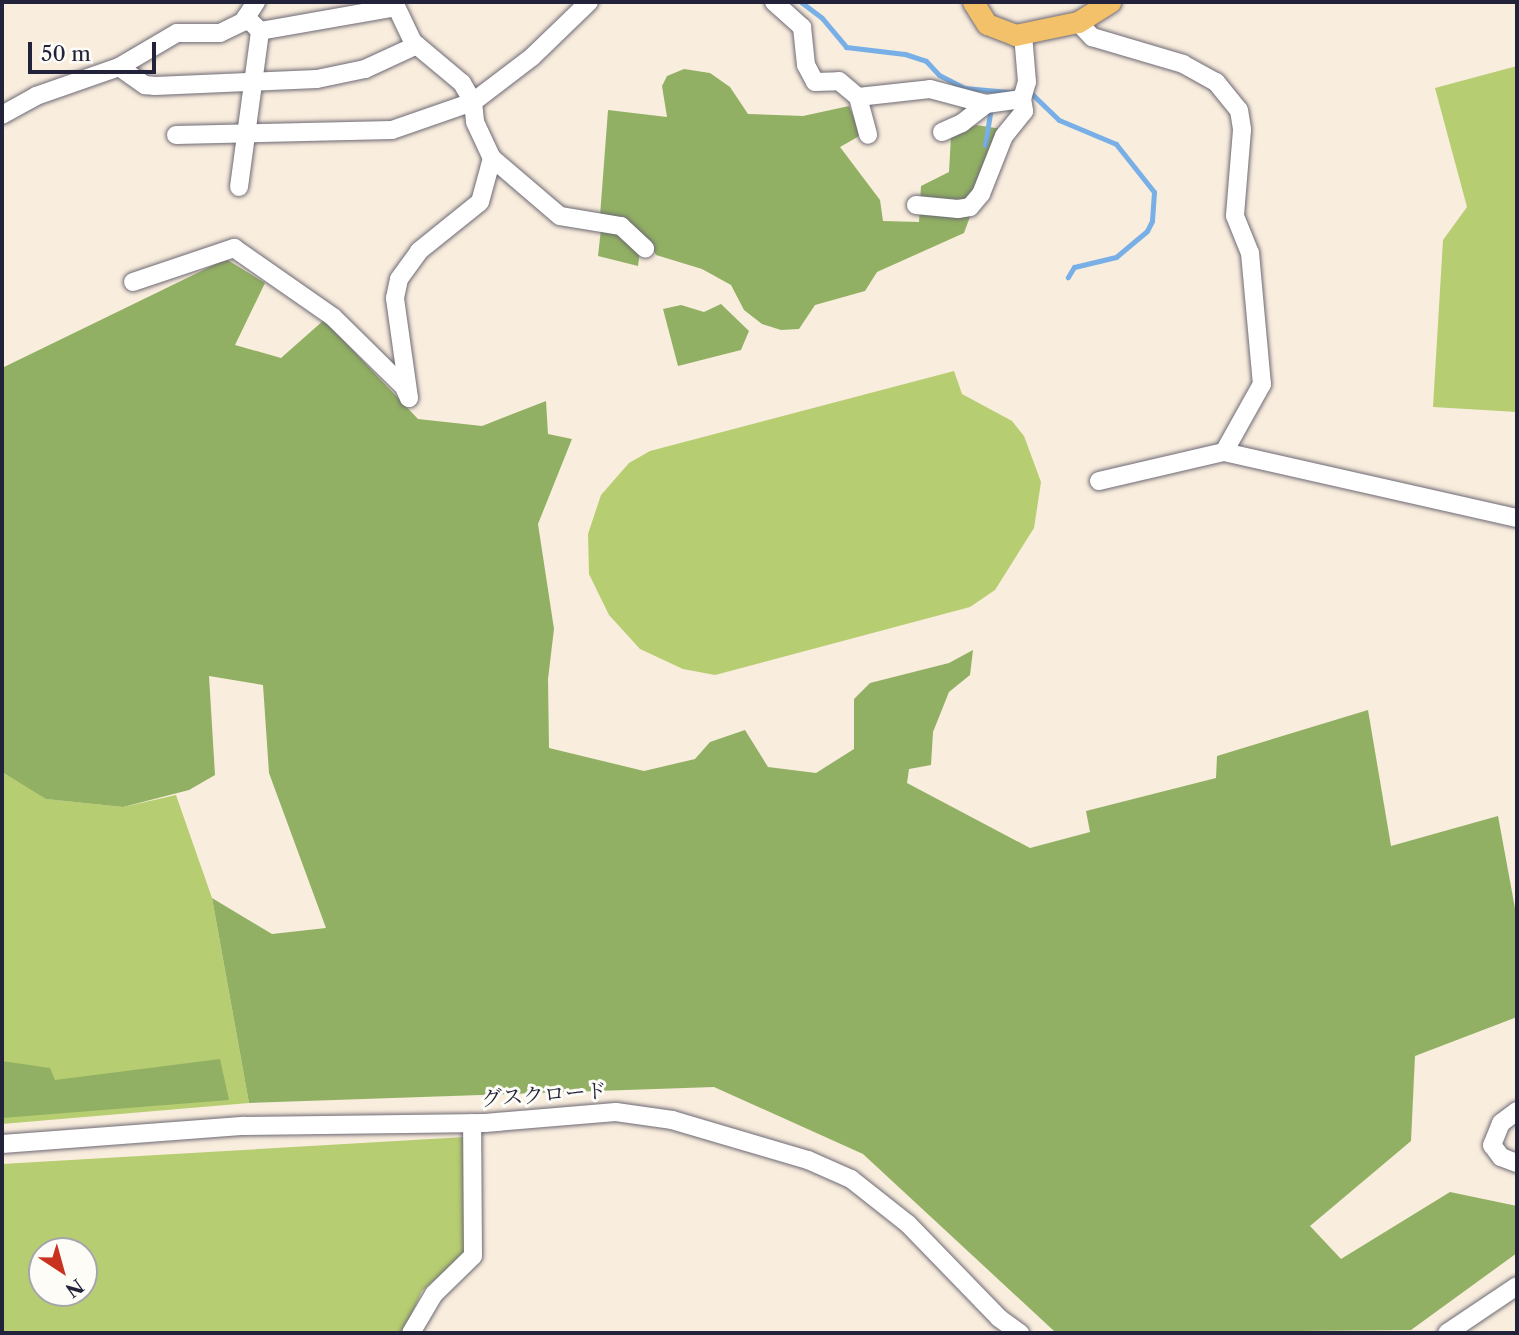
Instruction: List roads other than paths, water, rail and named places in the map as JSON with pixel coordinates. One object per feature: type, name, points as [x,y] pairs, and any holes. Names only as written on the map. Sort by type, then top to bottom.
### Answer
[{"type":"main road","points":[[973,2],[987,24],[999,32],[1023,34],[1078,22],[1110,2]]},
{"type":"street","points":[[176,135],[392,130],[473,102],[532,57],[589,2]]},
{"type":"street","points":[[774,2],[802,27],[809,77],[816,82],[839,81],[858,97],[868,135]]},
{"type":"street","points":[[260,31],[395,4],[417,45],[462,83],[473,102],[475,122],[492,158],[560,216],[621,226],[645,248]]},
{"type":"street","points":[[2,115],[36,96],[119,67],[177,33],[220,33],[251,9],[260,31],[247,118],[249,133],[239,187]]},
{"type":"street","points":[[1078,22],[1092,37],[1184,64],[1232,96],[1239,110],[1242,130],[1235,216],[1250,253],[1262,384],[1224,452]]},
{"type":"street","points":[[916,205],[970,207],[981,194],[1004,136],[1024,111],[1023,34]]},
{"type":"street","points":[[119,67],[145,85],[317,79],[365,69],[417,45]]},
{"type":"street","points":[[858,97],[930,89],[986,104]]},
{"type":"street","points":[[942,132],[962,123],[986,104],[1024,93]]},
{"type":"street","points":[[133,282],[234,248],[333,317],[404,387],[409,398],[395,298],[399,279],[419,251],[484,196],[492,158]]},
{"type":"street","points":[[1099,481],[1224,452],[1517,519]]},
{"type":"street","points":[[1517,1111],[1501,1123],[1492,1145],[1501,1157],[1517,1163]]},
{"type":"street","name":"グスクロード","points":[[2,1144],[244,1126],[472,1123],[616,1112],[645,1115],[808,1160],[851,1179],[883,1203],[1020,1333]]},
{"type":"street","points":[[411,1333],[435,1294],[473,1256],[472,1123]]},
{"type":"street","points":[[1447,1333],[1517,1286]]},
{"type":"waterway","points":[[801,2],[822,18],[846,47],[905,54],[926,61],[939,75],[964,88],[1032,94],[1059,120],[1116,144],[1154,192],[1152,221],[1147,231],[1116,257],[1074,267],[1068,277]]},
{"type":"waterway","points":[[985,145],[990,112]]}]
